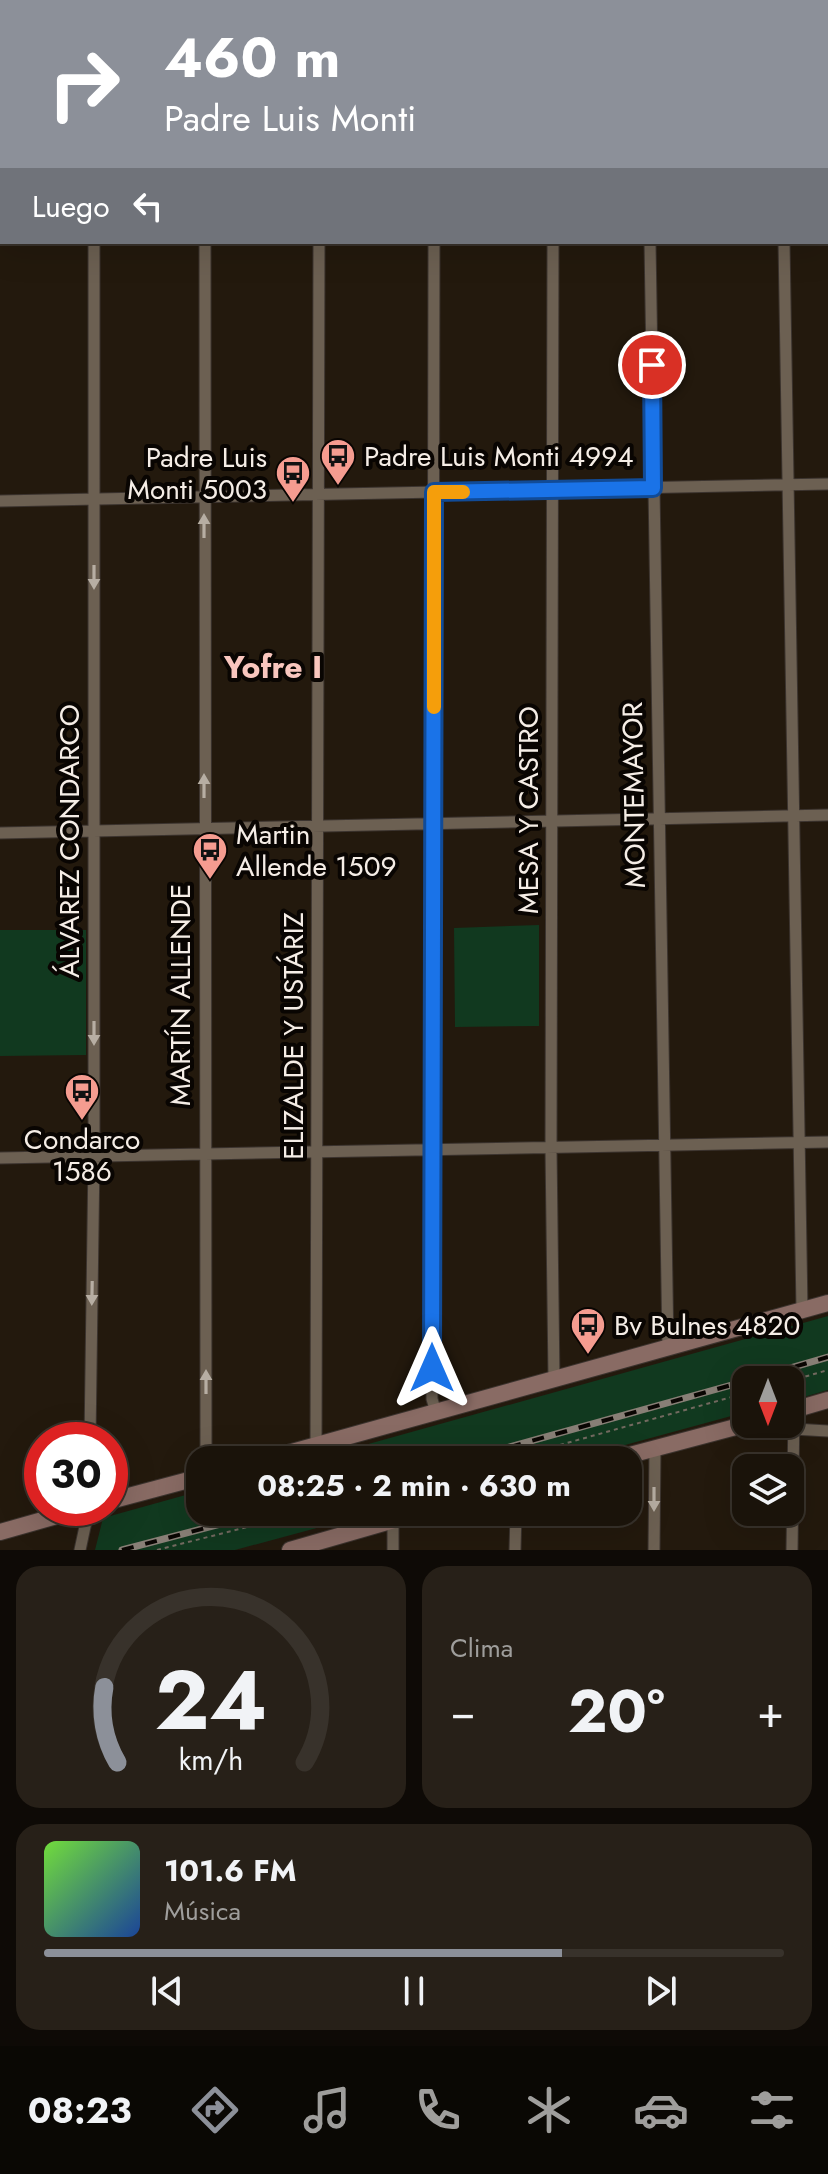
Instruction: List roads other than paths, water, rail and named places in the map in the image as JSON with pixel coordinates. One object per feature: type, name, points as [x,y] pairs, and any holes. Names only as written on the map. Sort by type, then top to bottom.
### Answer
[{"type":"main road","points":[[312,1446],[828,1303]]},
{"type":"main road","points":[[804,1407],[828,1400]]},
{"type":"main road","points":[[642,1452],[732,1428]]},
{"type":"main road","points":[[128,1496],[186,1481]]},
{"type":"main road","points":[[0,1532],[24,1525]]},
{"type":"main road","points":[[290,1550],[372,1526]]},
{"type":"street","name":"ÁLVAREZ CONDARCO","points":[[90,1422],[94,1157],[94,244]]},
{"type":"street","name":"MARTÍN ALLENDE","points":[[205,244],[206,1446]]},
{"type":"street","name":"ELIZALDE Y USTÁRIZ","points":[[316,1445],[319,244]]},
{"type":"street","points":[[434,244],[432,1399],[436,1412]]},
{"type":"street","name":"MESA Y CASTRO","points":[[553,244],[551,1149],[554,1379]]},
{"type":"street","name":"MONTEMAYOR","points":[[650,244],[668,1348]]},
{"type":"street","points":[[784,244],[802,1310]]},
{"type":"street","points":[[0,501],[828,484]]},
{"type":"street","points":[[0,833],[828,815]]},
{"type":"street","points":[[0,1158],[828,1142]]},
{"type":"street","points":[[804,1431],[828,1431]]},
{"type":"street","points":[[792,1550],[794,1438]]},
{"type":"street","points":[[654,1550],[655,1448]]},
{"type":"street","points":[[80,1550],[84,1526]]},
{"type":"street","points":[[393,1526],[393,1550]]},
{"type":"street","points":[[515,1550],[516,1526]]},
{"type":"railway","points":[[797,1366],[828,1357]]},
{"type":"railway","points":[[513,1446],[732,1385]]},
{"type":"railway","points":[[122,1550],[213,1526]]},
{"type":"place","name":"Padre Luis Monti 4994","points":[[338,487]]},
{"type":"place","name":"Padre Luis Monti 5003","points":[[293,504]]},
{"type":"place","name":"Martin Allende 1509","points":[[210,881]]},
{"type":"place","name":"Condarco 1586","points":[[82,1122]]},
{"type":"place","name":"Bv Bulnes 4820","points":[[588,1356]]},
{"type":"district","name":"Yofre I","points":[[273,667]]}]
